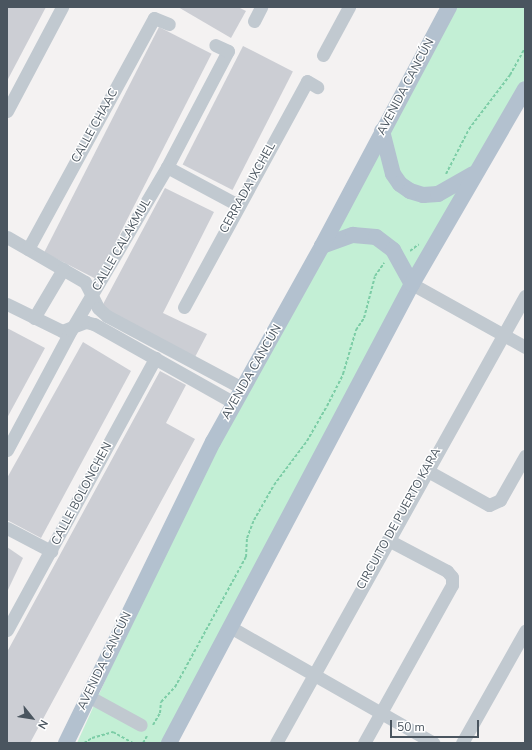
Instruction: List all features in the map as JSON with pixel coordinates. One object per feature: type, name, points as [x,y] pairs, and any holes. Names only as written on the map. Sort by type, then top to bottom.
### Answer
[{"type":"main road","name":"AVENIDA CANCÚN","points":[[66,743],[234,403],[322,246],[449,7]]},
{"type":"main road","points":[[168,743],[232,628],[412,284],[525,89]]},
{"type":"main road","points":[[382,131],[393,174],[400,184],[418,194],[438,194],[477,171]]},
{"type":"main road","points":[[322,246],[340,238],[361,234],[382,240],[396,255],[412,284]]},
{"type":"street","points":[[7,111],[62,7]]},
{"type":"street","points":[[254,20],[261,7]]},
{"type":"street","points":[[323,55],[349,7]]},
{"type":"street","name":"CALLE CHAAC","points":[[28,249],[154,18],[168,24]]},
{"type":"street","name":"CALLE CALAKMUL","points":[[7,450],[71,330],[92,297],[166,167],[228,51],[215,45]]},
{"type":"street","name":"CERRADA IXCHEL","points":[[184,307],[238,205],[307,81],[317,87]]},
{"type":"street","points":[[166,167],[238,205]]},
{"type":"street","points":[[7,237],[85,282],[98,308],[107,316],[242,388]]},
{"type":"street","points":[[34,318],[63,269]]},
{"type":"street","points":[[412,284],[525,347]]},
{"type":"street","name":"CIRCUITO DE PUERTO KARA","points":[[276,743],[426,470],[525,296]]},
{"type":"street","points":[[7,304],[62,331],[71,330],[86,322],[94,324],[234,403]]},
{"type":"street","name":"CALLE BOLONCHEN","points":[[7,630],[51,552],[155,358]]},
{"type":"street","points":[[426,470],[489,505],[500,500],[525,456]]},
{"type":"street","points":[[7,528],[51,552]]},
{"type":"street","points":[[364,743],[452,585],[452,577],[447,571],[388,540]]},
{"type":"street","points":[[232,628],[314,673],[434,743]]},
{"type":"street","points":[[462,743],[525,631]]},
{"type":"street","points":[[88,696],[141,725]]},
{"type":"path","points":[[438,194],[452,161],[469,130],[510,75],[525,48]]},
{"type":"path","points":[[143,743],[160,712],[162,702],[175,687],[246,557],[247,538],[254,520],[278,479],[307,441],[343,374],[356,330],[364,318],[375,276],[384,263],[396,255],[411,251],[421,242]]},
{"type":"path","points":[[84,743],[92,738],[113,732],[133,743]]},
{"type":"green space","points":[[449,7],[525,7],[525,89],[168,743],[77,743],[213,442]]},
{"type":"building","points":[[7,7],[46,7],[7,81]]},
{"type":"building","points":[[178,7],[238,7],[246,11],[231,38]]},
{"type":"building","points":[[159,27],[212,54],[97,279],[44,252]]},
{"type":"building","points":[[243,46],[293,71],[233,190],[183,165]]},
{"type":"building","points":[[165,188],[214,212],[163,313],[207,334],[195,357],[101,308]]},
{"type":"building","points":[[7,328],[45,348],[7,418]]},
{"type":"building","points":[[83,342],[131,371],[41,538],[7,520],[7,478]]},
{"type":"building","points":[[160,371],[186,385],[166,423],[195,439],[30,743],[7,743],[7,652]]},
{"type":"building","points":[[7,547],[23,558],[7,592]]}]
